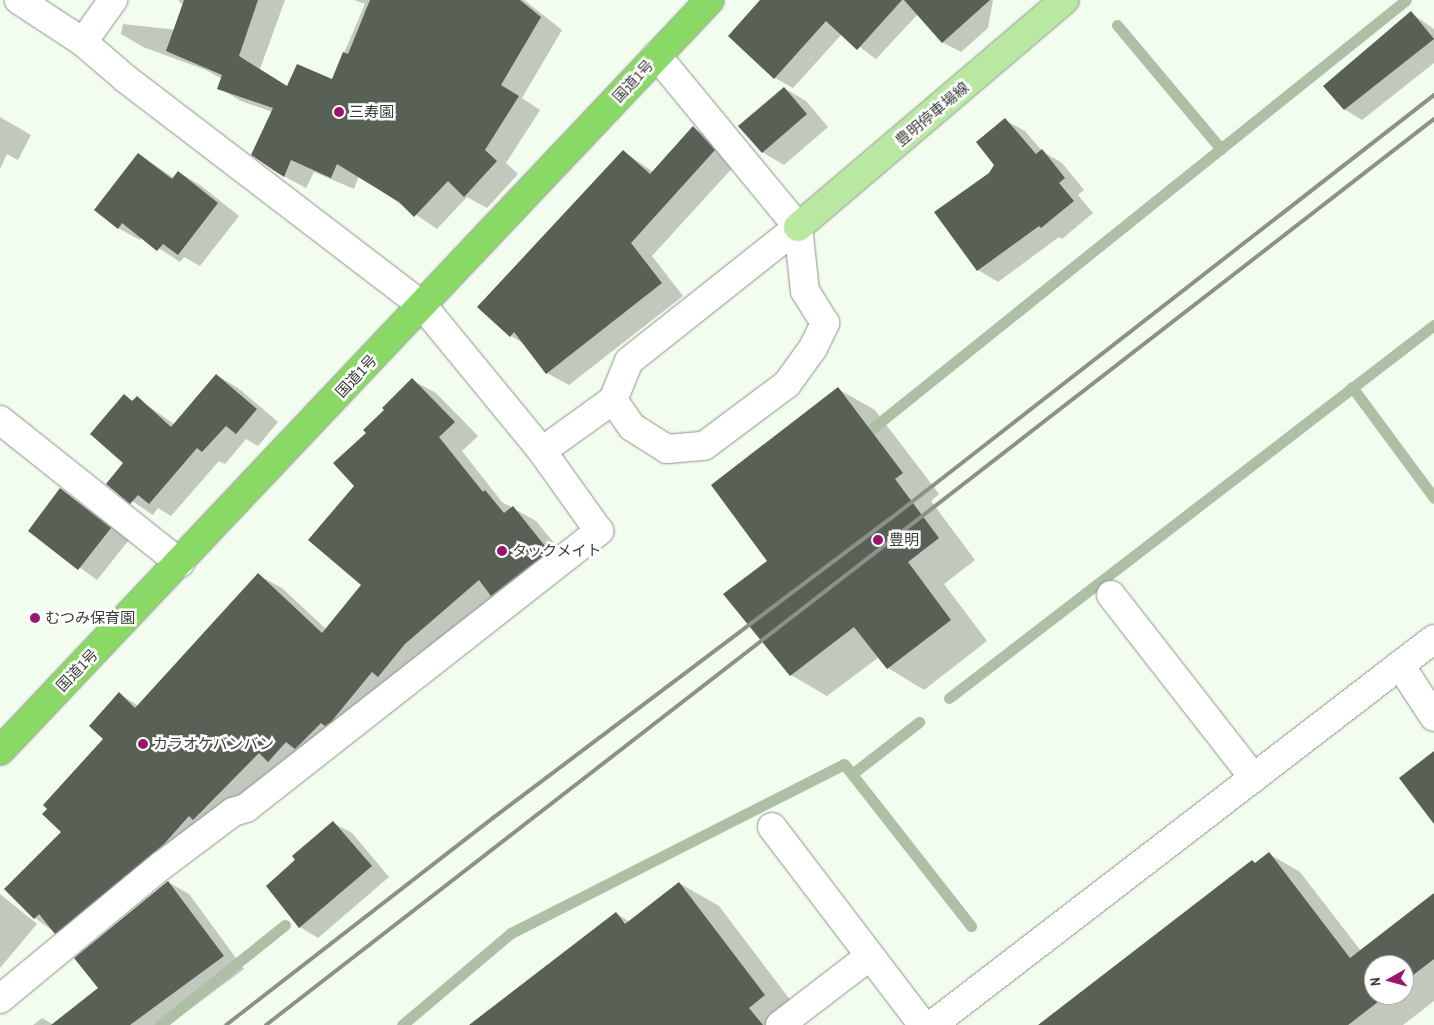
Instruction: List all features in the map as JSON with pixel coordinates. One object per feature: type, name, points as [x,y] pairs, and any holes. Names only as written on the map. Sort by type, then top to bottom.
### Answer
[{"type":"highway","name":"国道1号","points":[[0,751],[423,306],[710,0]]},
{"type":"main road","name":"豊明停車場線","points":[[798,227],[1065,0]]},
{"type":"street","points":[[0,999],[160,866],[233,812],[246,808],[599,531],[542,451],[423,306],[126,80],[83,42],[19,0]]},
{"type":"street","points":[[83,42],[113,0]]},
{"type":"street","points":[[613,400],[632,427],[666,449],[704,446],[787,384],[813,348],[825,323],[805,291],[798,227],[657,56]]},
{"type":"street","points":[[542,451],[613,400],[629,361],[798,227]]},
{"type":"street","points":[[0,420],[180,562]]},
{"type":"street","points":[[1111,595],[1254,778]]},
{"type":"street","points":[[932,1025],[1434,639]]},
{"type":"street","points":[[1400,665],[1434,716]]},
{"type":"street","points":[[772,827],[923,1025]]},
{"type":"street","points":[[780,1025],[870,956]]},
{"type":"building","points":[[184,0],[258,0],[239,56],[287,86],[297,64],[332,79],[343,52],[348,54],[370,0],[520,0],[541,17],[501,85],[519,96],[485,150],[497,161],[464,197],[448,181],[414,217],[399,202],[337,164],[331,178],[291,160],[284,177],[251,155],[273,108],[217,89],[222,75],[166,51]]},
{"type":"building","points":[[760,0],[902,0],[857,50],[826,21],[774,79],[728,36]]},
{"type":"building","points":[[904,0],[990,0],[942,43]]},
{"type":"building","points":[[1411,11],[1434,39],[1344,110],[1323,86]]},
{"type":"building","points":[[784,87],[807,114],[762,153],[738,126]]},
{"type":"building","points":[[1005,118],[1036,154],[1042,149],[1065,178],[1059,183],[1074,201],[1041,228],[1039,226],[977,271],[934,212],[989,173],[994,165],[976,142]]},
{"type":"building","points":[[693,126],[715,150],[631,243],[662,283],[546,374],[514,332],[510,337],[477,307],[623,150],[650,174]]},
{"type":"building","points":[[138,153],[172,179],[178,171],[218,203],[178,255],[163,244],[157,251],[122,223],[118,229],[94,210]]},
{"type":"building","points":[[216,374],[257,409],[236,434],[226,426],[202,452],[197,448],[149,504],[138,495],[130,504],[106,484],[123,463],[90,434],[124,394],[132,401],[137,396],[171,427]]},
{"type":"building","points":[[412,378],[455,422],[439,437],[483,492],[485,490],[504,513],[513,506],[549,551],[491,596],[479,580],[405,644],[378,677],[372,672],[331,722],[325,726],[321,723],[295,749],[286,742],[268,762],[259,753],[193,820],[189,816],[164,844],[55,934],[39,914],[34,919],[4,889],[61,832],[42,814],[47,809],[43,805],[103,739],[89,726],[119,692],[135,708],[258,573],[322,633],[361,585],[308,540],[354,486],[333,463],[366,433],[363,430],[384,410],[382,408]]},
{"type":"building","points":[[838,387],[903,473],[895,479],[939,538],[908,562],[951,620],[887,669],[854,627],[790,676],[723,594],[767,561],[711,485]]},
{"type":"building","points":[[60,488],[111,528],[78,570],[28,531]]},
{"type":"building","points":[[1434,751],[1434,824],[1399,778]]},
{"type":"building","points":[[333,821],[372,866],[299,928],[266,886],[295,860],[292,856]]},
{"type":"building","points":[[1269,852],[1350,958],[1434,893],[1434,959],[1414,974],[1414,955],[1364,955],[1364,1005],[1374,1005],[1348,1025],[1038,1025],[1252,860],[1255,863]]},
{"type":"building","points":[[168,881],[224,956],[130,1025],[51,1025],[98,988],[74,958]]},
{"type":"building","points":[[679,882],[765,995],[749,1008],[763,1025],[469,1025],[616,912],[625,924]]},
{"type":"waterway","points":[[859,439],[1406,0]]},
{"type":"waterway","points":[[1117,25],[1221,149]]},
{"type":"waterway","points":[[949,698],[1434,325]]},
{"type":"waterway","points":[[1352,387],[1434,498]]},
{"type":"waterway","points":[[852,774],[919,722]]},
{"type":"waterway","points":[[402,1025],[511,933],[844,764],[971,926]]},
{"type":"waterway","points":[[160,1025],[285,925]]},
{"type":"railway","points":[[226,1025],[493,818],[890,519],[1434,95]]},
{"type":"railway","points":[[266,1025],[1434,119]]},
{"type":"place","name":"三寿園","points":[[339,112]]},
{"type":"place","name":"豊明","points":[[878,540]]},
{"type":"place","name":"タックメイト","points":[[502,551]]},
{"type":"place","name":"むつみ保育園","points":[[35,618]]},
{"type":"place","name":"カラオケバンバン","points":[[143,744]]}]
